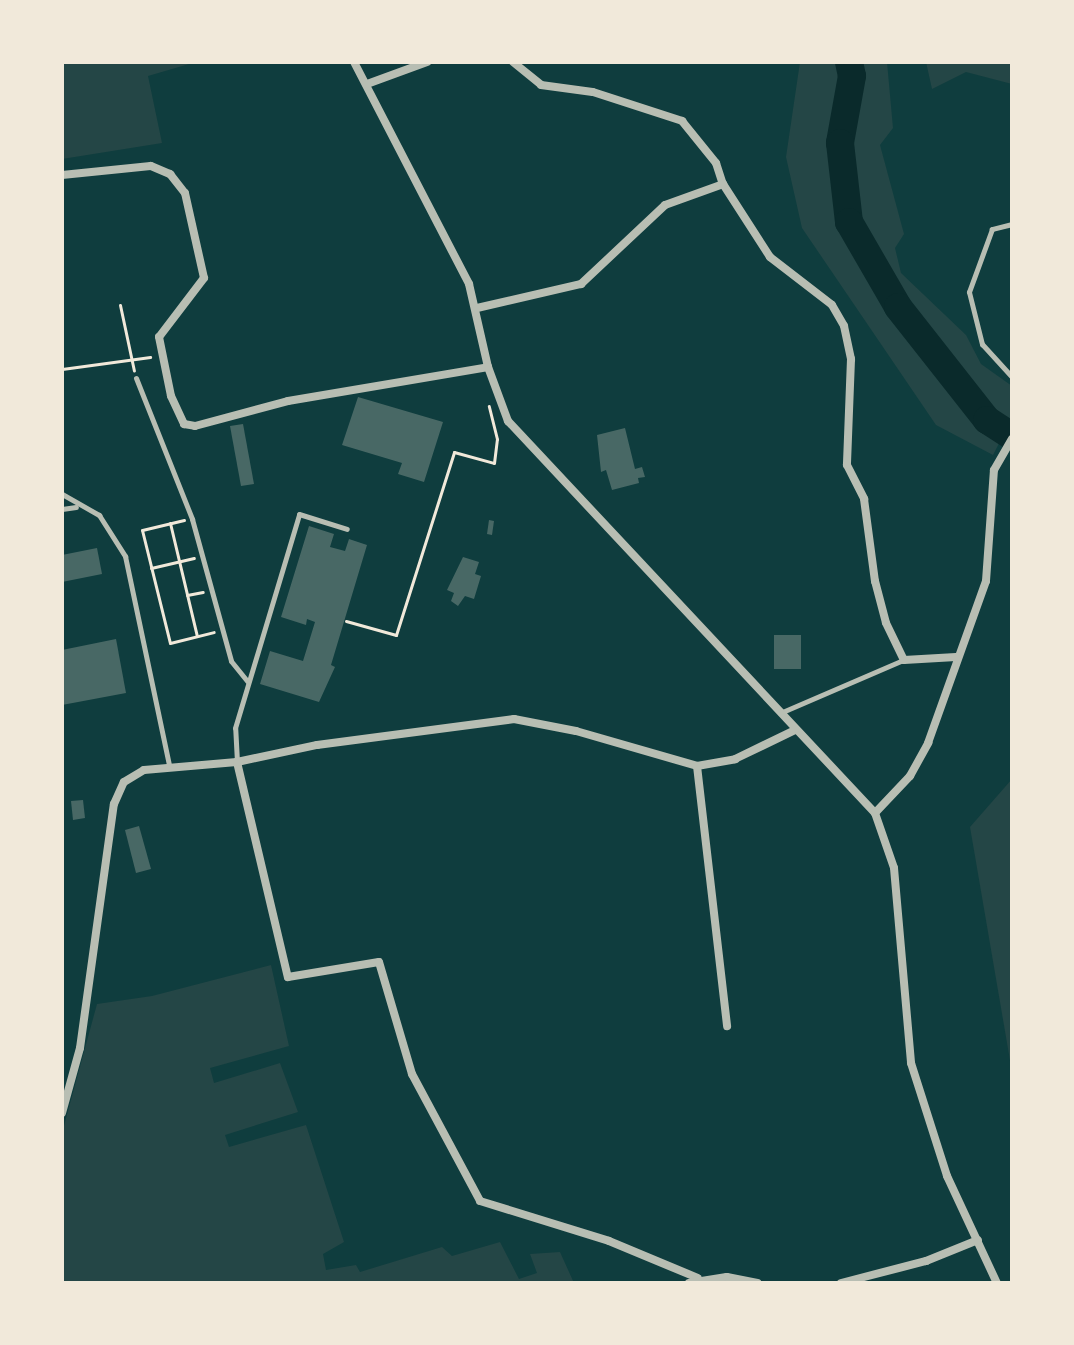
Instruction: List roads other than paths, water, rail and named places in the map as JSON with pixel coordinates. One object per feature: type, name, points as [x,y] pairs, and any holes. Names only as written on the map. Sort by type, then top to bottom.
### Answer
[{"type":"street","points":[[354,62],[459,260],[477,308],[488,367],[502,409],[523,439],[875,813],[894,868],[911,1063],[926,1120],[997,1283]]},
{"type":"street","points":[[367,84],[427,62]]},
{"type":"street","points":[[513,62],[541,85],[593,92],[682,121],[716,163],[723,184],[770,257],[832,305],[844,326],[853,394],[847,465],[864,499],[875,581],[886,623],[904,660],[956,657]]},
{"type":"street","points":[[62,175],[151,166],[170,174],[185,193],[204,278],[199,291],[162,327],[162,355],[177,416],[195,426],[288,401],[488,367]]},
{"type":"street","points":[[477,308],[581,284],[665,205],[723,184]]},
{"type":"street","points":[[875,813],[910,776],[928,743],[956,657],[986,581],[990,496],[1005,450],[1012,439]]},
{"type":"street","points":[[62,1113],[80,1048],[114,804],[124,782],[144,770],[169,765],[237,762],[317,745],[514,719],[576,731],[697,766],[735,759],[795,730]]},
{"type":"street","points":[[237,762],[288,977],[379,962],[412,1074],[480,1201],[639,1251],[693,1280],[757,1283]]},
{"type":"street","points":[[697,766],[725,973],[727,1026]]},
{"type":"street","points":[[841,1283],[926,1261],[978,1240]]},
{"type":"lane","points":[[1012,224],[992,229],[969,292],[982,344],[1012,377]]},
{"type":"lane","points":[[136,378],[203,556],[231,661],[247,681]]},
{"type":"lane","points":[[62,494],[77,507],[99,515],[125,556],[169,765]]},
{"type":"lane","points":[[62,509],[77,507]]},
{"type":"lane","points":[[237,762],[235,728],[299,514],[347,529]]},
{"type":"lane","points":[[779,713],[904,660]]},
{"type":"waterway","points":[[849,62],[852,76],[840,143],[849,222],[898,307],[987,420],[1012,436]]}]
